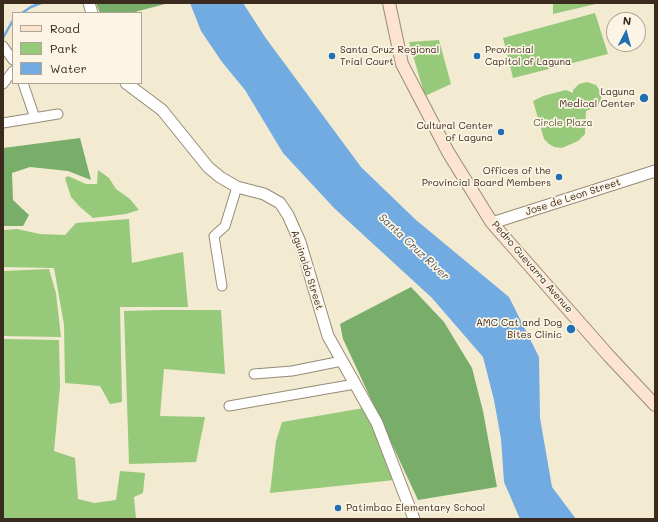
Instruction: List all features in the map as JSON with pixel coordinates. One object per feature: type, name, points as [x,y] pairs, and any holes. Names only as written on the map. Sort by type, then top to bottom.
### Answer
[{"type":"main road","name":"Pedro Guevarra Avenue","points":[[388,3],[402,64],[448,152],[492,223],[609,356],[655,405]]},
{"type":"street","points":[[5,49],[12,59]]},
{"type":"street","points":[[3,84],[12,72]]},
{"type":"street","points":[[23,84],[34,118]]},
{"type":"street","name":"Aguinaldo Street","points":[[127,84],[162,110],[208,167],[220,177],[237,187],[264,194],[280,203],[288,215],[300,242],[328,336],[377,423],[414,519]]},
{"type":"street","points":[[3,123],[58,114]]},
{"type":"street","name":"Jose de Leon Street","points":[[492,223],[655,171]]},
{"type":"street","points":[[222,286],[214,236],[225,226],[237,187]]},
{"type":"street","points":[[254,374],[292,371],[342,361]]},
{"type":"street","points":[[229,406],[354,384]]},
{"type":"green space","points":[[96,3],[169,3],[135,12],[100,12]]},
{"type":"green space","points":[[553,3],[600,3],[553,14]]},
{"type":"green space","points":[[595,13],[606,52],[608,54],[513,78],[503,38]]},
{"type":"green space","points":[[439,40],[451,84],[425,96],[409,42]]},
{"type":"green space","name":"Circle Plaza","points":[[587,82],[596,85],[602,94],[597,107],[586,111],[585,134],[578,141],[562,148],[554,147],[544,139],[533,101],[543,96],[566,90],[573,93],[573,90],[579,84]]},
{"type":"green space","points":[[80,138],[91,180],[68,171],[30,167],[12,173],[13,200],[29,215],[23,226],[3,226],[3,148]]},
{"type":"green space","points":[[98,170],[109,178],[116,189],[130,199],[139,210],[126,214],[93,218],[80,207],[71,197],[65,178],[68,176],[86,184],[97,184]]},
{"type":"green space","points":[[129,219],[132,263],[183,252],[188,307],[120,307],[122,402],[110,404],[100,386],[65,383],[64,325],[54,268],[3,267],[3,230],[17,229],[40,234],[65,235],[76,223]]},
{"type":"green space","points":[[49,269],[56,293],[61,337],[3,336],[3,271]]},
{"type":"green space","points":[[411,287],[444,322],[472,368],[483,411],[497,487],[418,500],[343,339],[340,324]]},
{"type":"green space","points":[[221,310],[225,374],[164,369],[160,416],[205,417],[196,462],[129,464],[124,311]]},
{"type":"green space","points":[[3,339],[59,340],[60,387],[54,451],[75,458],[78,499],[94,503],[116,500],[120,471],[145,473],[143,493],[134,497],[136,519],[3,519]]},
{"type":"green space","points":[[364,408],[395,480],[270,493],[276,441],[282,422]]},
{"type":"water","name":"Santa Cruz River","points":[[190,3],[243,3],[265,37],[361,167],[416,220],[509,297],[539,357],[540,418],[552,487],[576,519],[520,519],[504,482],[501,439],[494,400],[483,357],[432,298],[334,208],[283,153],[245,90],[222,62],[201,31]]},
{"type":"waterway","points":[[24,12],[41,3]]},
{"type":"waterway","points":[[3,38],[12,22]]},
{"type":"place","name":"Santa Cruz Regional Trial Court","points":[[332,56]]},
{"type":"place","name":"Provincial Capitol of Laguna","points":[[477,56]]},
{"type":"place","name":"Laguna Medical Center","points":[[644,98]]},
{"type":"place","name":"Cultural Center of Laguna","points":[[501,132]]},
{"type":"place","name":"Offices of the Provincial Board Members","points":[[559,177]]},
{"type":"place","name":"AMC Cat and Dog Bites Clinic","points":[[571,329]]},
{"type":"place","name":"Patimbao Elementary School","points":[[338,508]]}]
